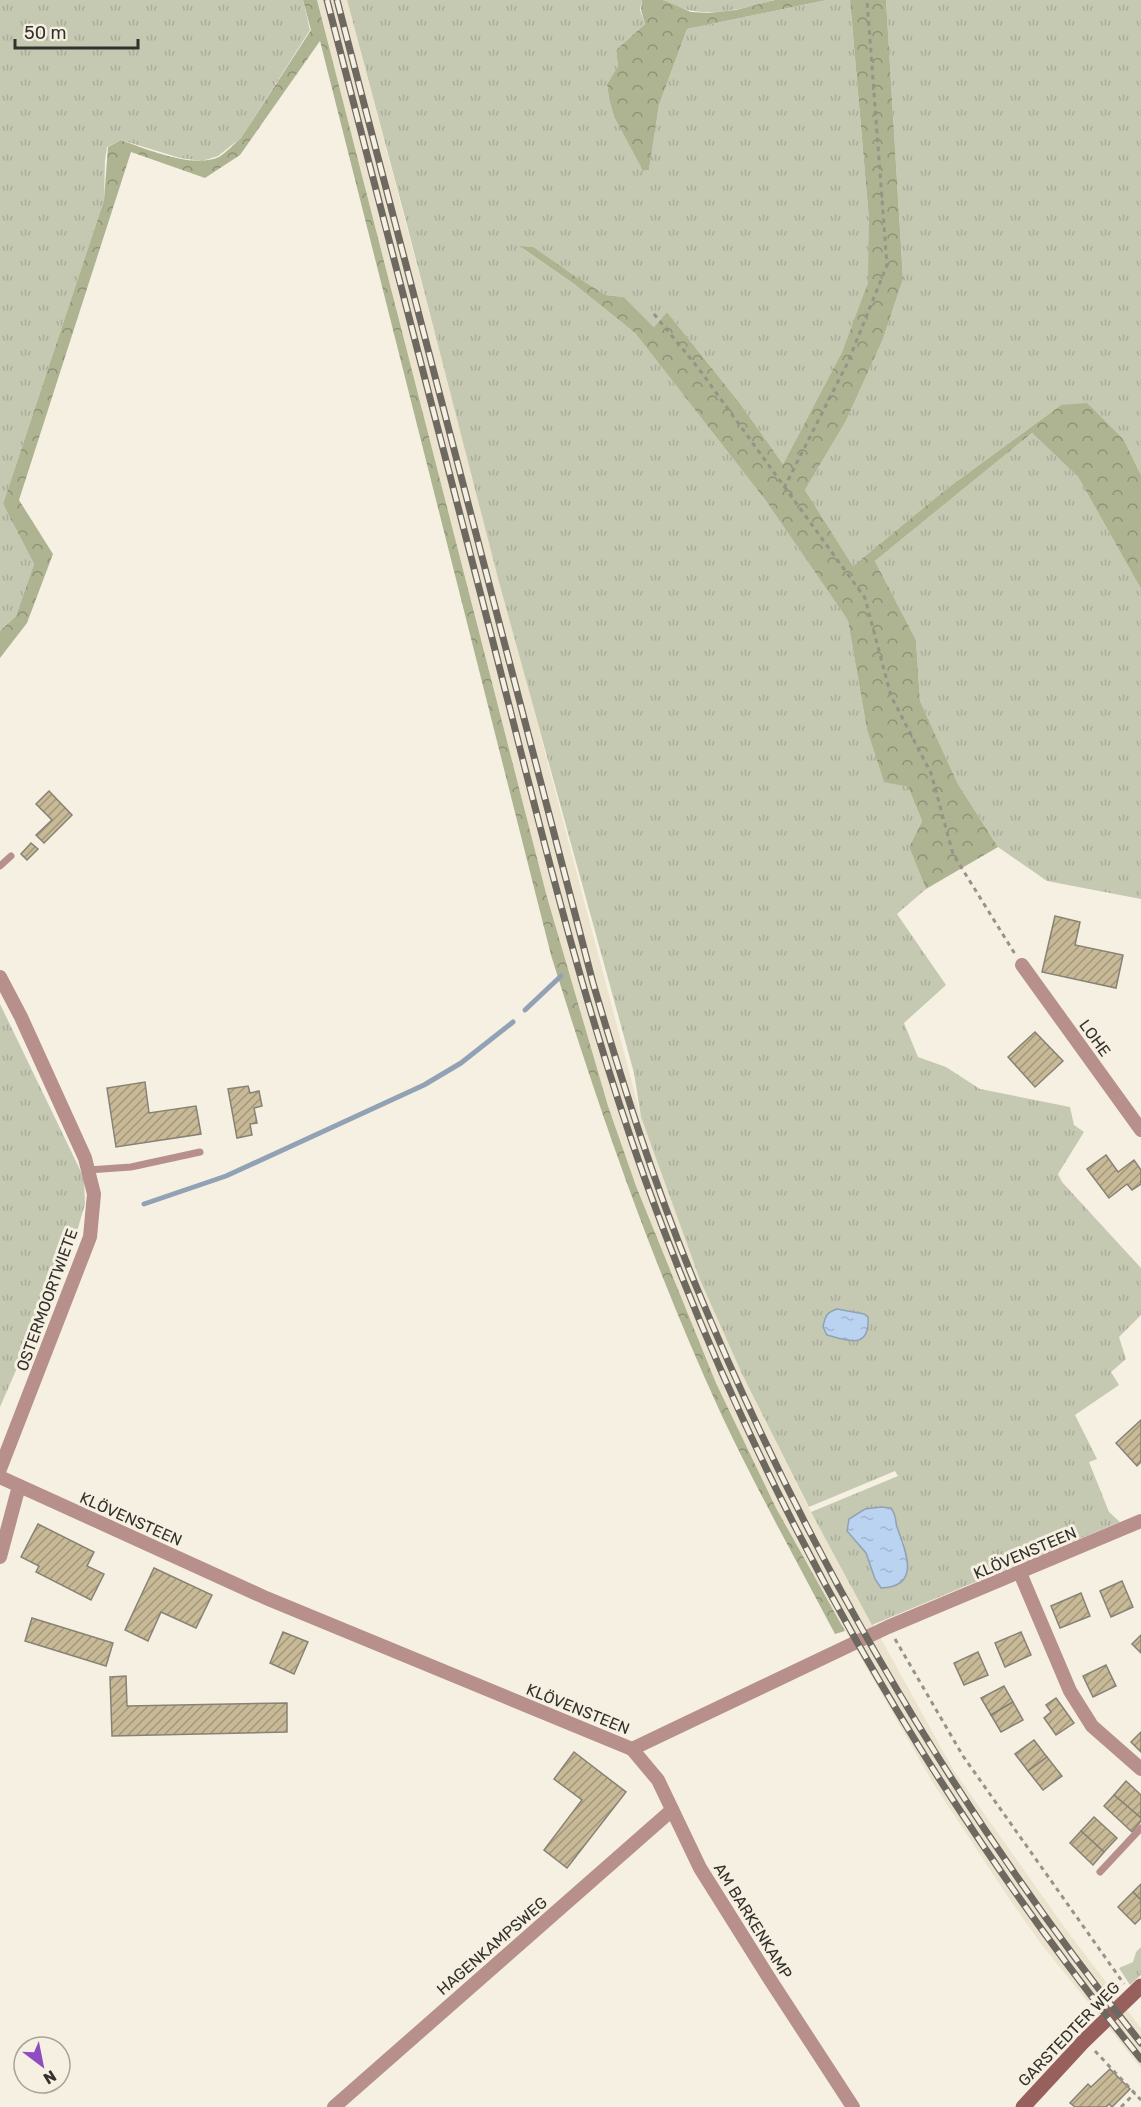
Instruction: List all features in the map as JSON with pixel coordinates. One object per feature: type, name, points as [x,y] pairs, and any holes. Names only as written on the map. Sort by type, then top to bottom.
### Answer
[{"type":"main road","name":"GARSTEDTER WEG","points":[[1023,2107],[1084,2041],[1136,1990]]},
{"type":"street","name":"LOHE","points":[[1022,965],[1141,1130]]},
{"type":"street","name":"OSTERMOORTWIETE","points":[[0,977],[21,1017],[85,1158],[94,1194],[90,1237],[0,1469]]},
{"type":"street","name":"KLÖVENSTEEN","points":[[0,1477],[266,1598],[632,1749],[888,1628],[1141,1521]]},
{"type":"street","points":[[0,1557],[19,1486]]},
{"type":"street","points":[[1020,1573],[1070,1691],[1092,1726],[1141,1769]]},
{"type":"street","name":"AM BARKENKAMP","points":[[632,1749],[658,1780],[700,1868],[853,2107]]},
{"type":"street","name":"HAGENKAMPSWEG","points":[[334,2107],[672,1810]]},
{"type":"lane","points":[[0,866],[11,856]]},
{"type":"lane","points":[[88,1170],[131,1167],[200,1152]]},
{"type":"lane","points":[[1100,1872],[1141,1828]]},
{"type":"path","points":[[784,488],[848,362],[887,265],[867,0]]},
{"type":"path","points":[[654,314],[699,369],[865,598],[891,696],[931,773],[953,854],[1022,965]]},
{"type":"path","points":[[888,1628],[963,1756],[1056,1891],[1136,1990]]},
{"type":"path","points":[[1084,2041],[1141,2100]]},
{"type":"path","points":[[1121,2107],[1135,2093]]},
{"type":"shaded area","points":[[317,0],[347,0],[641,1117],[700,1280],[742,1374],[811,1512],[954,1771],[1065,1928],[1141,2028],[1141,2068],[1042,1945],[1008,1897],[933,1783],[808,1566],[776,1508],[716,1383],[636,1186],[608,1106],[547,897]]},
{"type":"green space","points":[[0,0],[303,0],[310,30],[241,138],[218,156],[202,161],[180,158],[121,140],[107,147],[104,200],[3,504],[34,564],[16,616],[0,631]]},
{"type":"green space","points":[[303,0],[317,0],[547,897],[608,1106],[636,1186],[716,1383],[776,1508],[845,1631],[835,1634],[722,1416],[650,1246],[589,1073],[551,955],[320,41],[240,155],[205,178],[131,152],[19,500],[53,554],[27,623],[0,658],[0,631],[16,616],[34,564],[3,504],[104,200],[108,147],[121,140],[170,156],[196,161],[222,155],[241,138],[311,30]]},
{"type":"green space","points":[[347,0],[642,0],[640,10],[645,24],[616,50],[618,66],[607,84],[614,117],[643,171],[649,170],[659,105],[687,29],[827,0],[850,0],[869,220],[869,283],[842,352],[783,464],[739,402],[667,312],[654,327],[624,297],[606,295],[520,247],[574,284],[635,333],[766,501],[845,614],[867,730],[884,781],[908,787],[922,821],[909,847],[926,889],[897,914],[946,985],[904,1023],[918,1057],[946,1067],[980,1089],[1070,1107],[1074,1125],[1084,1132],[1058,1174],[1062,1182],[1141,1268],[1141,1315],[1119,1337],[1126,1359],[1111,1372],[1119,1385],[1075,1415],[1097,1459],[1089,1462],[1109,1512],[1120,1522],[872,1625],[811,1512],[898,1476],[895,1471],[809,1507],[742,1374],[700,1280],[641,1117],[634,1073],[499,582]],"holes":[[[896,1516],[896,1527],[904,1543],[875,1579],[866,1553],[847,1532]]]},
{"type":"green space","points":[[642,0],[663,0],[691,12],[708,13],[736,10],[775,0],[827,0],[687,29],[659,105],[649,170],[643,171],[614,117],[607,84],[618,66],[616,50],[645,24],[641,10]]},
{"type":"green space","points":[[663,0],[774,0],[746,8],[703,12],[676,6]]},
{"type":"green space","points":[[850,0],[886,0],[903,279],[883,339],[846,421],[805,490],[853,566],[945,490],[1061,405],[1087,403],[1124,440],[1141,475],[1141,589],[1078,477],[1032,433],[875,561],[916,640],[920,701],[958,784],[998,847],[926,889],[909,847],[922,821],[908,787],[884,782],[867,730],[848,621],[844,614],[766,501],[635,333],[574,284],[519,246],[533,247],[606,295],[624,297],[654,327],[667,312],[739,402],[783,464],[842,352],[868,283],[869,220]]},
{"type":"green space","points":[[886,0],[1141,0],[1141,475],[1124,440],[1061,405],[945,490],[853,566],[805,490],[846,421],[883,339],[903,279]]},
{"type":"green space","points":[[1032,433],[1078,477],[1141,589],[1141,899],[1047,881],[998,847],[958,784],[920,701],[916,640],[875,561]]},
{"type":"green space","points":[[0,1004],[84,1178],[85,1204],[78,1228],[0,1407]]},
{"type":"green space","points":[[1141,1947],[1141,1975],[1130,1985],[1119,1968],[1133,1962],[1136,1952]]},
{"type":"water","points":[[837,1309],[864,1314],[868,1317],[868,1327],[861,1339],[850,1341],[827,1335],[823,1327],[825,1320],[829,1313]]},
{"type":"water","points":[[891,1508],[894,1514],[905,1549],[907,1568],[906,1576],[901,1582],[881,1588],[875,1579],[866,1553],[847,1531],[849,1519],[865,1509]]},
{"type":"building","points":[[49,791],[72,815],[44,843],[36,835],[52,820],[36,804]]},
{"type":"building","points":[[31,843],[38,849],[27,860],[21,854]]},
{"type":"building","points":[[1055,916],[1080,922],[1075,945],[1123,955],[1116,988],[1042,972]]},
{"type":"building","points":[[1035,1032],[1063,1061],[1035,1087],[1008,1057]]},
{"type":"building","points":[[145,1082],[149,1113],[196,1106],[201,1134],[116,1147],[107,1088]]},
{"type":"building","points":[[248,1086],[250,1093],[259,1091],[262,1106],[254,1108],[257,1123],[250,1124],[252,1135],[237,1138],[228,1089]]},
{"type":"building","points":[[1106,1155],[1118,1172],[1134,1160],[1141,1170],[1141,1184],[1132,1190],[1127,1184],[1109,1198],[1087,1169]]},
{"type":"building","points":[[1141,1420],[1141,1462],[1137,1466],[1116,1443]]},
{"type":"building","points":[[38,1524],[94,1552],[87,1566],[104,1574],[91,1600],[36,1572],[39,1566],[21,1557]]},
{"type":"building","points":[[154,1568],[212,1595],[196,1628],[161,1612],[148,1641],[125,1630]]},
{"type":"building","points":[[1122,1581],[1133,1607],[1111,1617],[1100,1591]]},
{"type":"building","points":[[1081,1593],[1090,1616],[1060,1628],[1051,1606]]},
{"type":"building","points":[[32,1618],[113,1643],[106,1666],[25,1641]]},
{"type":"building","points":[[283,1632],[308,1642],[294,1674],[270,1663]]},
{"type":"building","points":[[1021,1632],[1031,1655],[1005,1667],[995,1643]]},
{"type":"building","points":[[1141,1635],[1141,1653],[1132,1644]]},
{"type":"building","points":[[978,1652],[988,1675],[964,1685],[954,1663]]},
{"type":"building","points":[[1106,1665],[1116,1686],[1093,1697],[1083,1676]]},
{"type":"building","points":[[126,1676],[127,1706],[287,1703],[287,1732],[112,1736],[110,1677]]},
{"type":"building","points":[[1004,1686],[1013,1702],[991,1715],[981,1698]]},
{"type":"building","points":[[1056,1698],[1074,1723],[1056,1735],[1044,1718],[1051,1712],[1046,1705]]},
{"type":"building","points":[[1013,1702],[1023,1720],[1001,1732],[991,1715]]},
{"type":"building","points":[[1141,1732],[1141,1752],[1131,1742]]},
{"type":"building","points":[[1034,1740],[1047,1757],[1028,1771],[1015,1754]]},
{"type":"building","points":[[574,1752],[626,1792],[567,1868],[544,1850],[582,1800],[554,1779]]},
{"type":"building","points":[[1047,1757],[1062,1776],[1043,1790],[1028,1771]]},
{"type":"building","points":[[1126,1781],[1141,1795],[1141,1818],[1114,1795]]},
{"type":"building","points":[[1114,1795],[1141,1818],[1132,1832],[1104,1806]]},
{"type":"building","points":[[1094,1817],[1117,1838],[1104,1852],[1081,1831]]},
{"type":"building","points":[[1081,1831],[1104,1852],[1093,1865],[1070,1843]]},
{"type":"building","points":[[1141,1884],[1141,1900],[1133,1892]]},
{"type":"building","points":[[1133,1892],[1141,1900],[1141,1918],[1135,1924],[1118,1907]]},
{"type":"building","points":[[1110,2069],[1130,2089],[1112,2107],[1109,2104],[1106,2107],[1075,2107],[1070,2103],[1088,2084],[1091,2087]]},
{"type":"waterway","points":[[525,1010],[561,976]]},
{"type":"waterway","points":[[144,1204],[226,1176],[424,1085],[461,1063],[513,1022]]},
{"type":"railway","points":[[327,0],[582,982],[623,1116],[691,1300],[742,1416],[797,1530],[857,1642],[921,1750],[990,1856],[1064,1959],[1141,2059]]},
{"type":"railway","points":[[337,0],[593,983],[640,1136],[681,1249],[740,1387],[787,1487],[892,1680],[949,1774],[1010,1866],[1074,1956],[1141,2043]]}]
